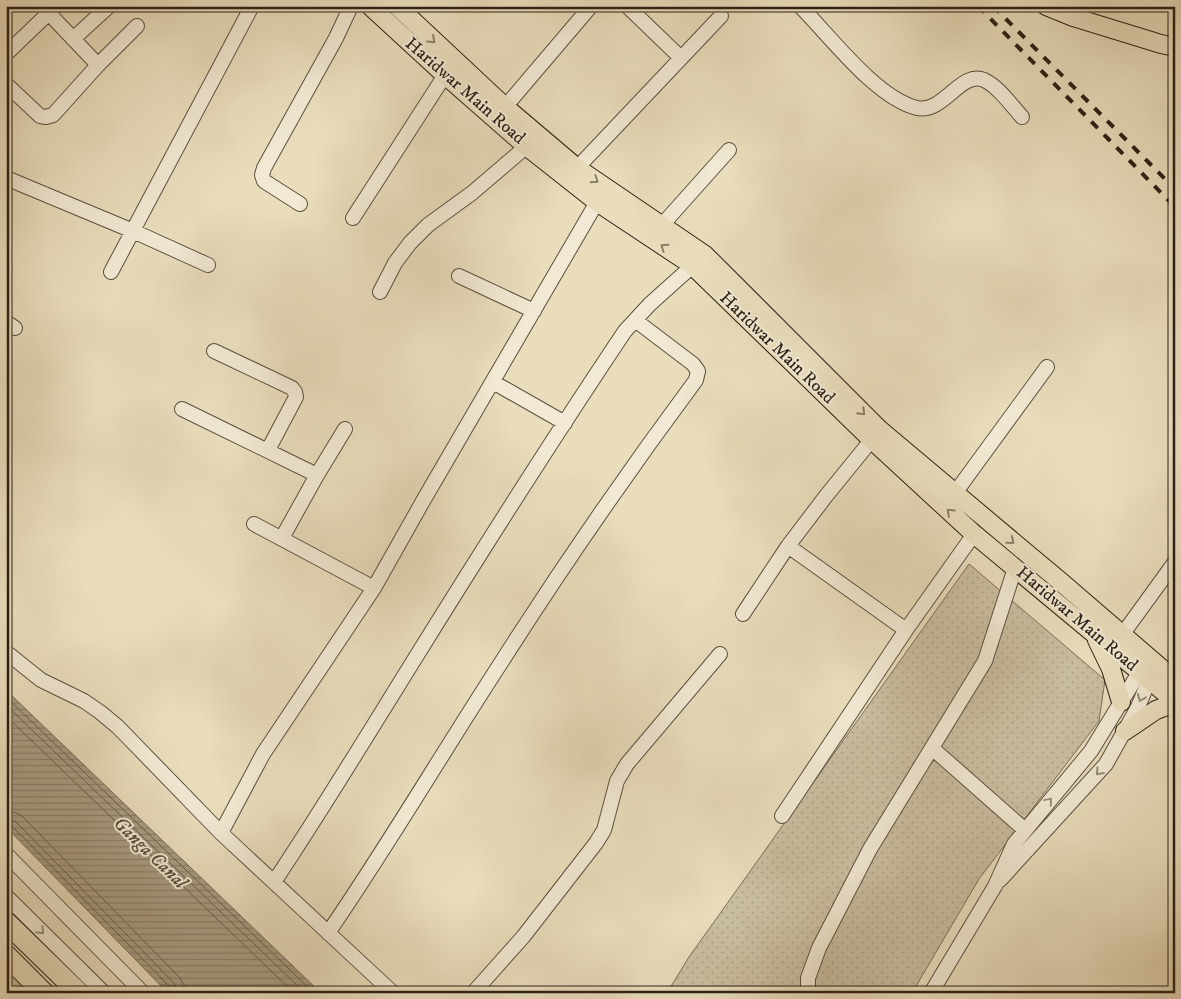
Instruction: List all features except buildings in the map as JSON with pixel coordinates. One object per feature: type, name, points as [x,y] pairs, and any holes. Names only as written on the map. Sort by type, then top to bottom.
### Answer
[{"type":"highway","points":[[6,922],[79,993]]},
{"type":"highway","points":[[6,955],[44,993]]},
{"type":"main road","name":"Haridwar Main Road","points":[[370,6],[445,75],[532,141],[598,202],[698,260]]},
{"type":"main road","name":"Haridwar Main Road","points":[[397,6],[505,107],[532,141],[662,225],[974,534],[1095,635],[1150,669],[1175,680]]},
{"type":"main road","points":[[1046,6],[1073,17],[1175,47]]},
{"type":"main road","name":"Haridwar Main Road","points":[[876,435],[955,493],[1122,635],[1175,702]]},
{"type":"main road","points":[[1095,635],[1111,669],[1121,702]]},
{"type":"main road","points":[[1125,731],[1156,710],[1175,702]]},
{"type":"street","points":[[73,39],[109,6]]},
{"type":"street","points":[[111,272],[252,6]]},
{"type":"street","points":[[300,204],[264,181],[262,175],[264,168],[336,38],[351,6]]},
{"type":"street","points":[[505,107],[591,6]]},
{"type":"street","points":[[627,6],[681,58]]},
{"type":"street","points":[[800,6],[856,66],[879,87],[904,104],[919,108],[930,108],[974,78],[982,79],[992,85],[1022,117]]},
{"type":"street","points":[[6,54],[49,8],[73,39],[98,65]]},
{"type":"street","points":[[576,168],[721,16]]},
{"type":"street","points":[[6,84],[40,116],[46,117],[54,114],[98,65],[137,26]]},
{"type":"street","points":[[353,218],[445,75]]},
{"type":"street","points":[[380,292],[395,263],[410,243],[532,141]]},
{"type":"street","points":[[662,225],[728,150]]},
{"type":"street","points":[[6,178],[133,231],[208,265]]},
{"type":"street","points":[[221,833],[263,754],[374,588],[598,202]]},
{"type":"street","points":[[274,882],[326,804],[419,652],[625,332],[635,320],[698,260]]},
{"type":"street","points":[[459,276],[534,311]]},
{"type":"street","points":[[328,933],[363,882],[560,572],[635,463],[696,380],[698,371],[693,364],[635,320]]},
{"type":"street","points":[[214,351],[292,388],[295,392],[296,397],[268,450]]},
{"type":"street","points":[[955,493],[1047,366]]},
{"type":"street","points":[[493,382],[565,423]]},
{"type":"street","points":[[182,409],[316,475]]},
{"type":"street","points":[[282,538],[316,475],[345,429]]},
{"type":"street","points":[[743,614],[788,546],[876,435]]},
{"type":"street","points":[[254,524],[374,588]]},
{"type":"street","points":[[782,816],[906,630],[974,534]]},
{"type":"street","points":[[788,546],[906,630]]},
{"type":"street","points":[[1122,635],[1175,562]]},
{"type":"street","points":[[808,993],[808,978],[828,932],[870,849],[985,661],[1015,568]]},
{"type":"street","points":[[6,652],[41,680],[84,702],[118,727],[221,833],[393,993]]},
{"type":"street","points":[[473,993],[523,937],[596,843],[604,830],[617,781],[627,764],[720,654]]},
{"type":"street","points":[[931,993],[994,886],[1014,844],[1091,751],[1121,702],[1150,669]]},
{"type":"street","points":[[994,886],[1106,764],[1125,731],[1150,669]]},
{"type":"street","points":[[932,748],[1025,830]]},
{"type":"street","points":[[6,854],[143,993]]},
{"type":"street","points":[[6,896],[104,993]]},
{"type":"green space","points":[[969,564],[1105,680],[1099,721],[979,879],[912,993],[667,993],[689,957]]},
{"type":"green space","points":[[6,967],[32,993],[6,993]]},
{"type":"water","name":"Ganga Canal","points":[[6,690],[321,993],[168,993],[6,827]]},
{"type":"railway","points":[[978,6],[1175,207]]},
{"type":"railway","points":[[993,6],[1175,189]]}]
